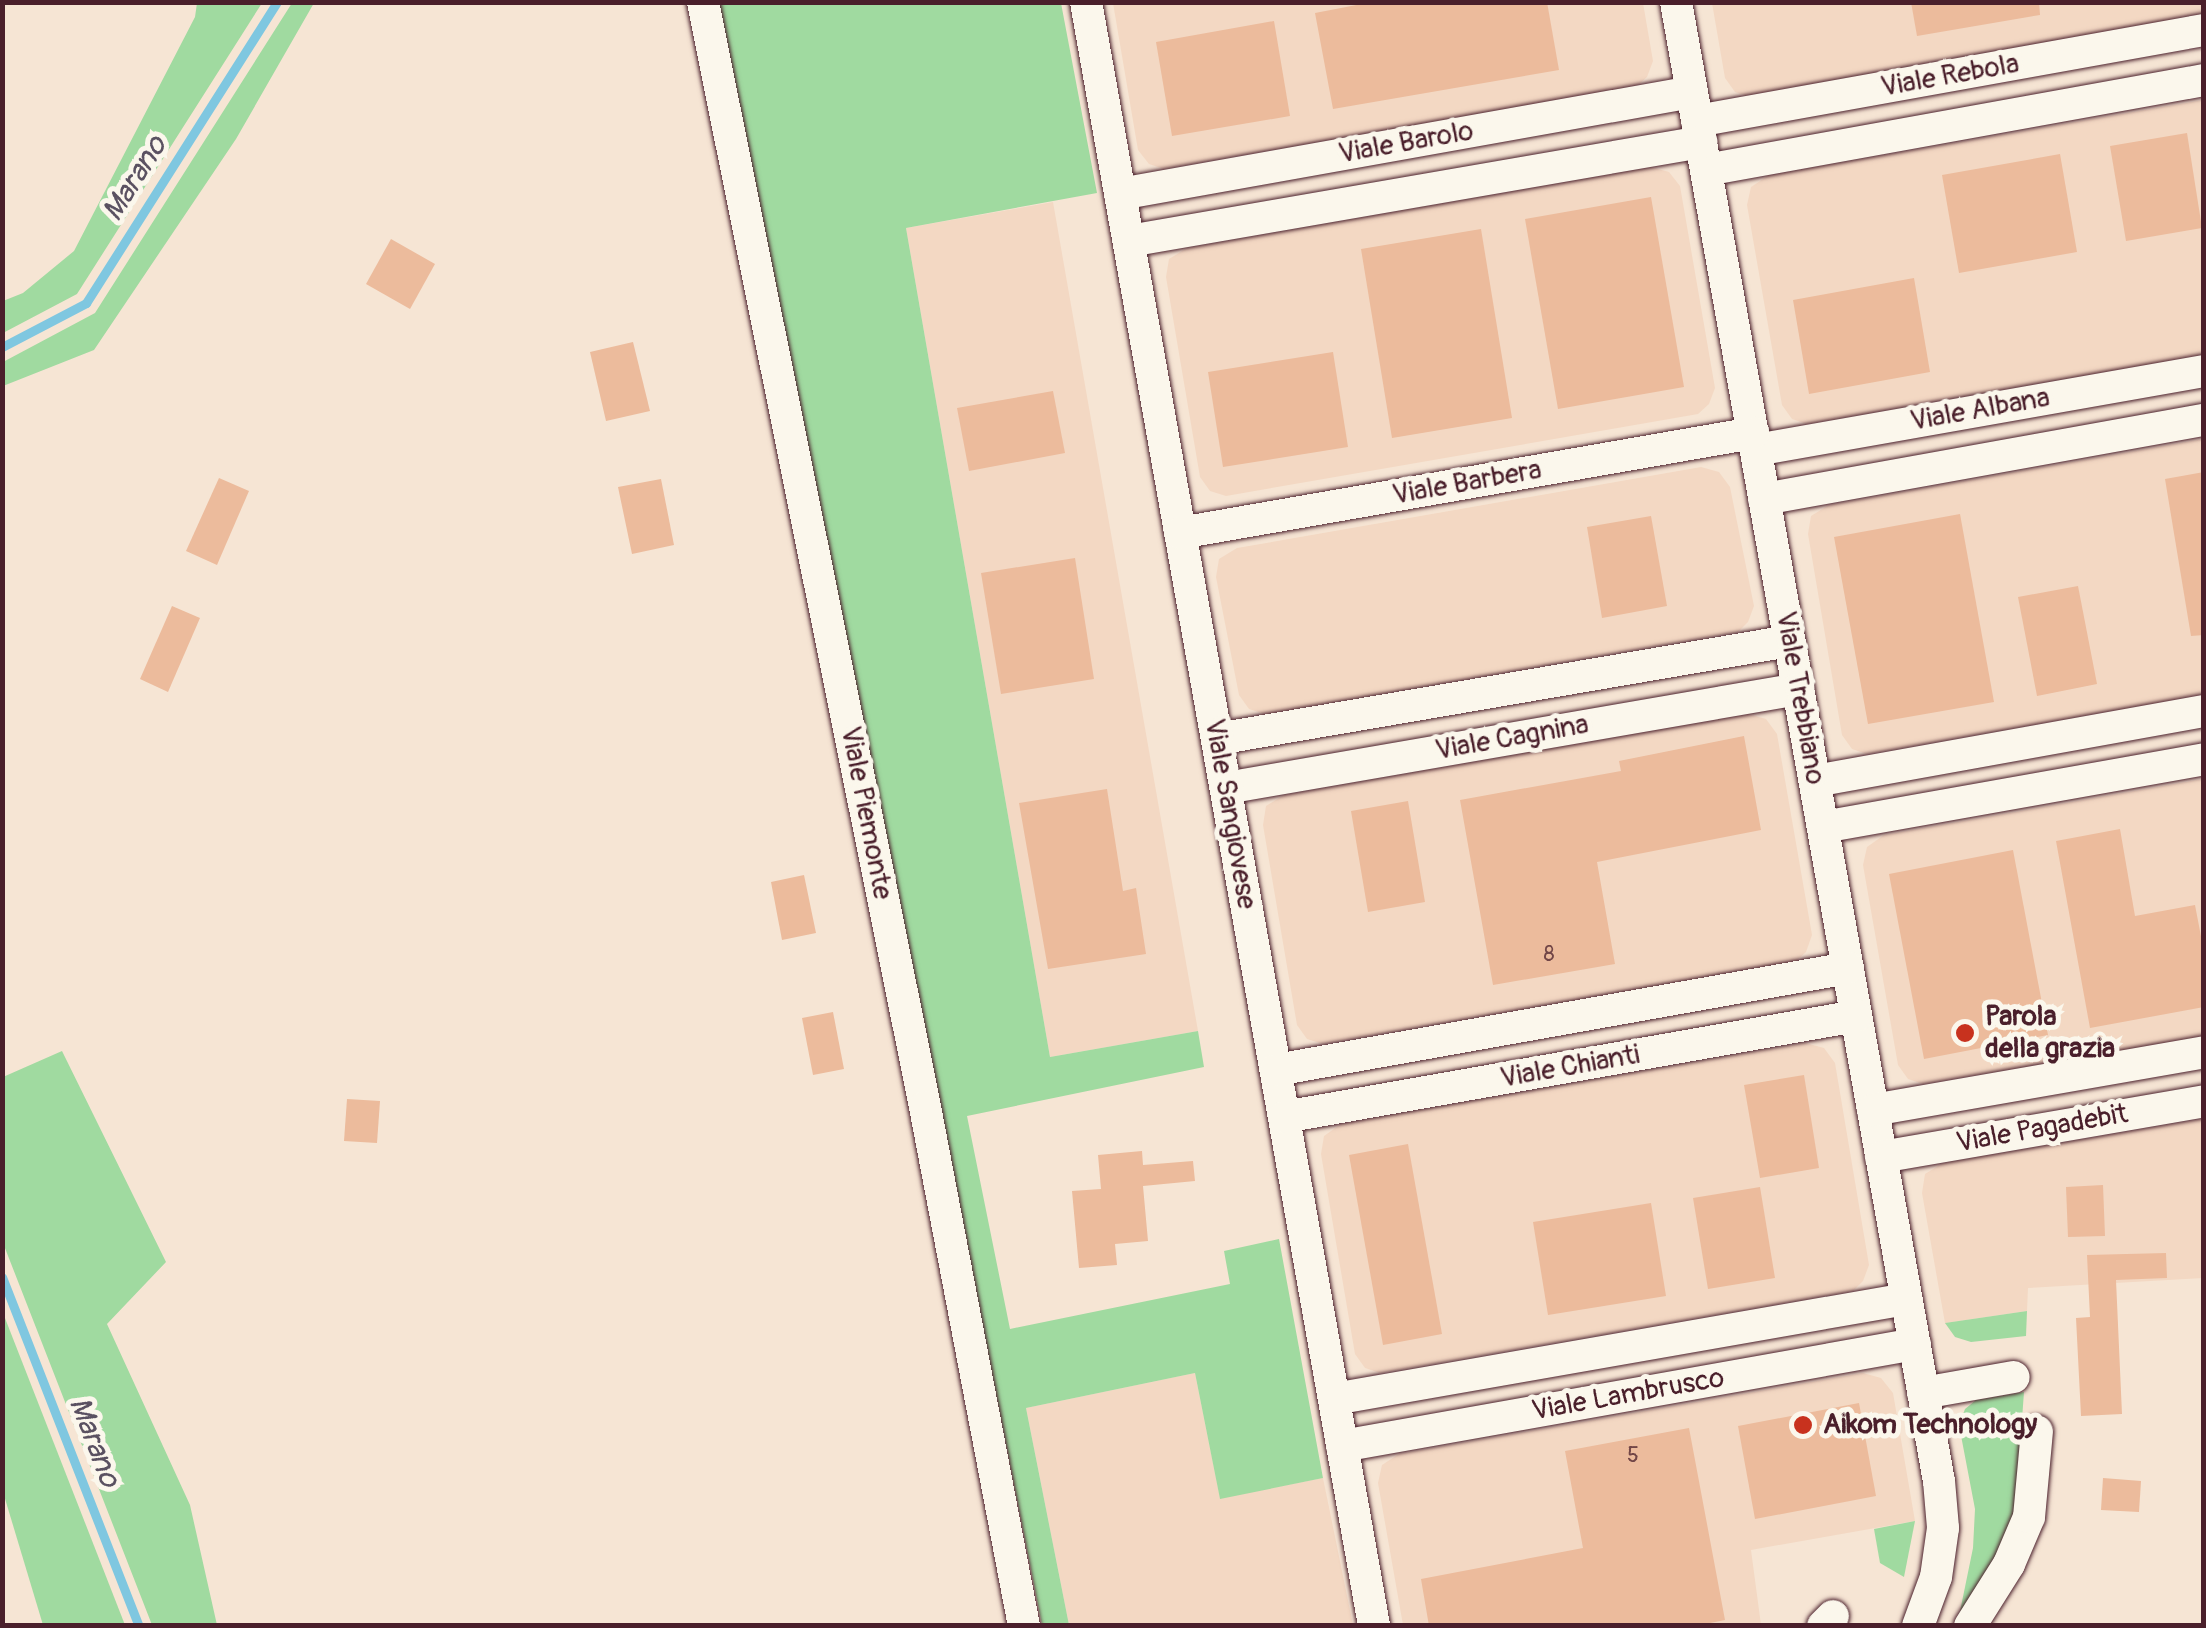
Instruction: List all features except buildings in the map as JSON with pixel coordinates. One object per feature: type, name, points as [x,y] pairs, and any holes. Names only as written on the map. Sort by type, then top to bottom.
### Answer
[{"type":"street","name":"Viale Piemonte","points":[[703,2],[925,1107],[1024,1626]]},
{"type":"street","name":"Viale Sangiovese","points":[[1086,2],[1374,1626]]},
{"type":"street","name":"Viale Trebbiano","points":[[1676,2],[1923,1393],[1943,1528],[1936,1577],[1918,1626]]},
{"type":"street","name":"Viale Rebola","points":[[1699,131],[2204,30]]},
{"type":"street","name":"Viale Rebola","points":[[1699,131],[2204,80]]},
{"type":"street","name":"Viale Barolo","points":[[1120,194],[1699,131]]},
{"type":"street","name":"Viale Barolo","points":[[1129,241],[1699,131]]},
{"type":"street","name":"Viale Albana","points":[[1754,442],[2204,370]]},
{"type":"street","name":"Viale Albana","points":[[1764,500],[2204,420]]},
{"type":"street","name":"Viale Barbera","points":[[1180,533],[1754,442]]},
{"type":"street","name":"Viale Cagnina","points":[[1217,740],[1789,640]]},
{"type":"street","name":"Viale Cagnina","points":[[1226,788],[1798,689]]},
{"type":"street","points":[[1815,781],[2204,711]]},
{"type":"street","points":[[1823,827],[2204,760]]},
{"type":"street","name":"Viale Chianti","points":[[1276,1070],[1848,968]]},
{"type":"street","name":"Viale Chianti","points":[[1284,1118],[1856,1016]]},
{"type":"street","name":"Viale Pagadebit","points":[[1873,1110],[2204,1052]]},
{"type":"street","name":"Viale Pagadebit","points":[[1881,1157],[2204,1101]]},
{"type":"street","name":"Viale Lambrusco","points":[[1334,1399],[1906,1299]]},
{"type":"street","name":"Viale Lambrusco","points":[[1342,1446],[1914,1344]]},
{"type":"street","points":[[1923,1393],[2014,1377]]},
{"type":"street","points":[[1970,1626],[2009,1564],[2030,1517],[2037,1431]]},
{"type":"shaded area","points":[[2203,2],[2204,16],[1750,97],[1735,92],[1725,78],[1712,3]]},
{"type":"shaded area","points":[[1113,3],[1643,3],[1653,61],[1647,77],[1637,86],[1164,169],[1149,164],[1138,150]]},
{"type":"shaded area","points":[[2203,100],[2203,355],[1807,424],[1792,419],[1782,405],[1747,205],[1751,187],[1769,175]]},
{"type":"shaded area","points":[[1651,167],[1669,172],[1680,186],[1715,388],[1709,404],[1698,414],[1226,496],[1210,491],[1200,477],[1166,277],[1169,259],[1187,248]]},
{"type":"shaded area","points":[[1053,202],[1198,1031],[1050,1057],[906,228]]},
{"type":"shaded area","points":[[2203,439],[2203,695],[1867,754],[1852,749],[1842,735],[1808,534],[1811,516],[1829,505]]},
{"type":"shaded area","points":[[1701,467],[1719,472],[1730,487],[1754,606],[1748,622],[1738,632],[1265,714],[1249,709],[1239,695],[1216,577],[1219,559],[1237,548]]},
{"type":"shaded area","points":[[1748,714],[1766,719],[1777,734],[1812,935],[1806,952],[1796,961],[1323,1044],[1307,1039],[1297,1025],[1263,825],[1266,806],[1284,795]]},
{"type":"shaded area","points":[[2203,779],[2203,1037],[1923,1084],[1908,1079],[1898,1065],[1863,865],[1867,847],[1884,835]]},
{"type":"shaded area","points":[[1805,1043],[1824,1048],[1835,1063],[1869,1265],[1863,1281],[1853,1291],[1380,1373],[1365,1368],[1355,1354],[1321,1154],[1324,1136],[1341,1124]]},
{"type":"shaded area","points":[[2203,1119],[2203,1278],[2028,1288],[2027,1311],[1945,1323],[1922,1193],[1925,1174],[1943,1163]]},
{"type":"shaded area","points":[[1195,1373],[1220,1498],[1323,1478],[1353,1625],[1069,1625],[1026,1408]]},
{"type":"shaded area","points":[[1863,1373],[1881,1378],[1893,1393],[1915,1521],[1751,1550],[1761,1625],[1403,1625],[1378,1483],[1382,1465],[1399,1454]]},
{"type":"green space","points":[[197,3],[262,3],[77,294],[3,333],[3,301],[23,293],[74,251],[195,17]]},
{"type":"green space","points":[[292,3],[314,3],[236,139],[94,350],[3,386],[3,362],[95,313]]},
{"type":"green space","points":[[719,3],[1061,3],[1097,193],[906,228],[1050,1057],[1198,1031],[1204,1067],[967,1116],[1010,1329],[1230,1284],[1224,1251],[1279,1239],[1323,1478],[1220,1499],[1195,1373],[1026,1408],[1069,1625],[1042,1625]]},
{"type":"green space","points":[[62,1051],[166,1262],[107,1324],[190,1505],[217,1625],[152,1625],[3,1243],[3,1077]]},
{"type":"green space","points":[[2027,1311],[2026,1336],[1971,1342],[1955,1337],[1945,1323]]},
{"type":"green space","points":[[2,1313],[125,1625],[43,1625],[3,1492]]},
{"type":"green space","points":[[2024,1392],[2015,1516],[2005,1554],[1957,1626],[1973,1548],[1975,1509],[1959,1425],[1965,1409],[1976,1400]]},
{"type":"green space","points":[[1915,1521],[1904,1577],[1880,1563],[1874,1529]]},
{"type":"waterway","name":"Marano","points":[[2,347],[86,303],[277,2]]},
{"type":"waterway","name":"Marano","points":[[2,1277],[139,1626]]},
{"type":"place","name":"Parola della grazia","points":[[1965,1033]]},
{"type":"place","name":"Aikom Technology","points":[[1803,1425]]}]
